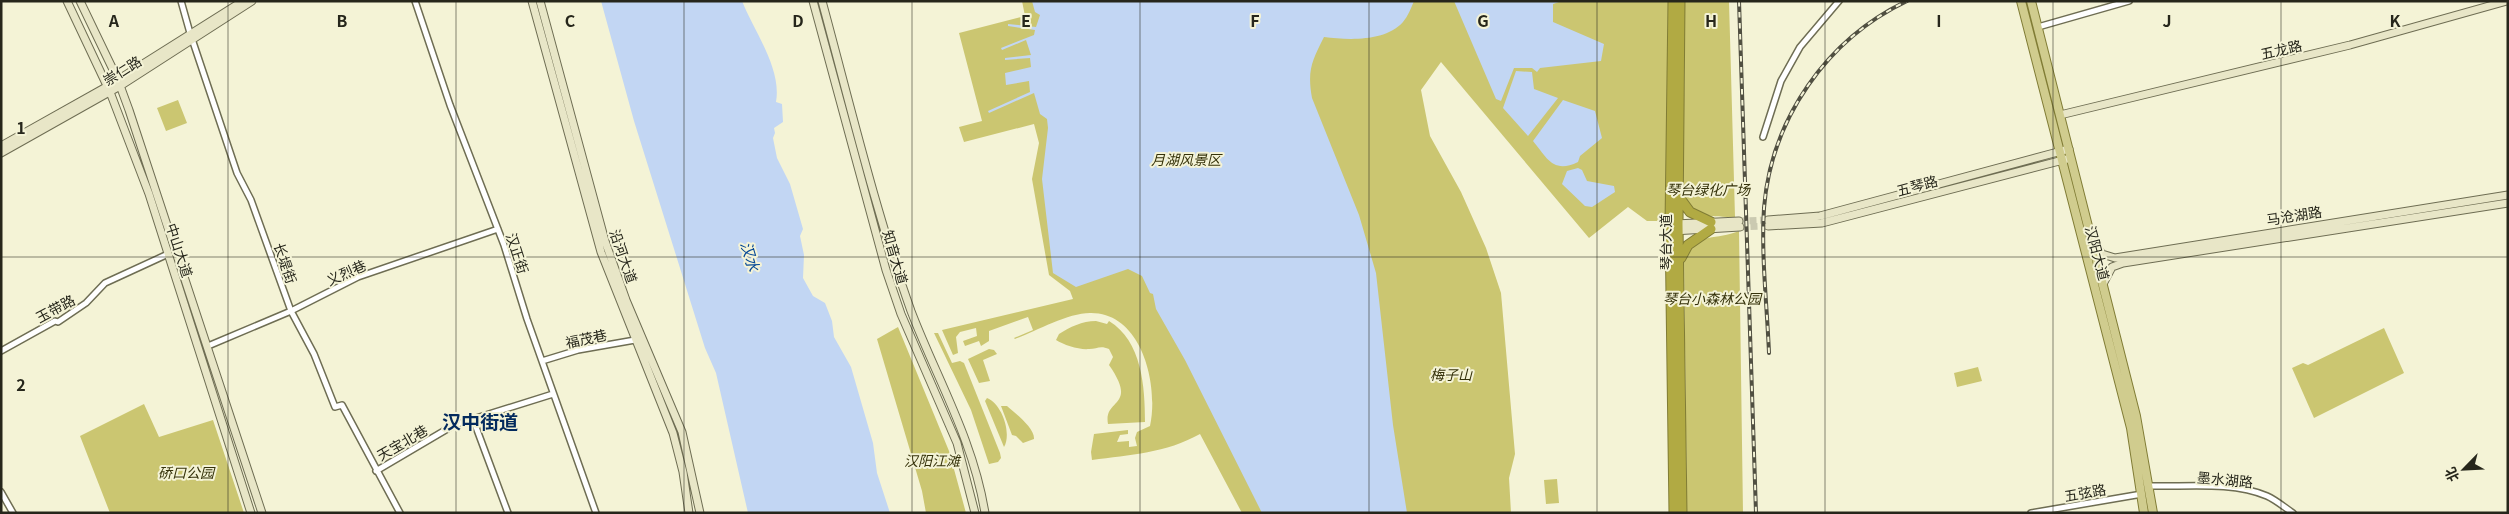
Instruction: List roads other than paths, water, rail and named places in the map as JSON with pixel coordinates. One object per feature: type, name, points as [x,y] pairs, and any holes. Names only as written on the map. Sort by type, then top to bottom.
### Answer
[{"type":"highway","name":"琴台大道","points":[[1672,1],[1674,513]]},
{"type":"highway","name":"琴台大道","points":[[1680,1],[1679,196],[1674,227],[1679,268],[1682,513]]},
{"type":"highway","points":[[1679,196],[1690,212],[1711,225],[1688,244],[1683,252],[1679,268]]},
{"type":"main road","name":"中山大道","points":[[67,1],[109,89],[168,254],[251,513]]},
{"type":"main road","name":"中山大道","points":[[80,1],[119,83],[262,513]]},
{"type":"main road","name":"崇仁路","points":[[1,153],[119,83],[243,1]]},
{"type":"main road","name":"崇仁路","points":[[191,36],[252,1]]},
{"type":"main road","name":"沿河大道","points":[[532,1],[601,252],[673,434],[683,472],[689,513]]},
{"type":"main road","name":"沿河大道","points":[[540,1],[606,241],[626,300],[682,432],[700,513]]},
{"type":"main road","name":"知音大道","points":[[813,1],[888,278],[907,328],[957,443],[975,513]]},
{"type":"main road","name":"知音大道","points":[[822,1],[889,242],[914,317],[966,439],[985,513]]},
{"type":"main road","name":"汉阳大道","points":[[2021,1],[2131,428],[2144,513]]},
{"type":"main road","name":"汉阳大道","points":[[2031,1],[2136,416],[2150,486],[2153,513]]},
{"type":"main road","name":"五龙路","points":[[2060,115],[2350,45],[2506,1]]},
{"type":"main road","name":"崇仁路","points":[[1,146],[109,89]]},
{"type":"main road","name":"五琴路","points":[[2069,149],[1828,214],[1768,223],[1822,223],[2071,158]]},
{"type":"main road","name":"马沧湖路","points":[[2092,239],[2102,254],[2115,258],[2508,195]]},
{"type":"main road","name":"马沧湖路","points":[[2103,284],[2112,267],[2123,263],[2508,203]]},
{"type":"main road","points":[[1674,227],[1740,224]]},
{"type":"street","name":"长堤街","points":[[181,1],[237,173],[251,200],[291,311],[314,354],[335,407],[342,405],[400,513]]},
{"type":"street","name":"汉正街","points":[[415,1],[447,96],[498,229],[553,394],[596,513]]},
{"type":"street","points":[[1763,137],[1781,81],[1800,47],[1839,1]]},
{"type":"street","points":[[2038,27],[2129,1]]},
{"type":"street","name":"义烈巷","points":[[208,346],[291,311],[358,277],[498,229]]},
{"type":"street","name":"玉带路","points":[[1,351],[54,320],[58,322],[74,313],[105,283],[168,254]]},
{"type":"street","name":"福茂巷","points":[[542,361],[578,350],[635,340]]},
{"type":"street","name":"天宝北巷","points":[[376,470],[454,425],[553,394]]},
{"type":"street","points":[[473,419],[508,513]]},
{"type":"street","name":"墨水湖路","points":[[2150,486],[2211,487],[2255,492],[2269,497],[2293,513]]},
{"type":"street","points":[[1,492],[13,513]]},
{"type":"street","name":"五弦路","points":[[2031,513],[2142,494]]},
{"type":"water","name":"汉水","points":[[601,1],[742,1],[771,63],[777,89],[776,102],[782,104],[783,122],[774,128],[773,138],[777,158],[790,184],[803,229],[800,236],[804,255],[803,278],[813,296],[825,303],[832,321],[834,337],[851,367],[873,443],[877,473],[890,513],[748,513],[716,373],[705,348],[634,121]]},
{"type":"water","name":"月湖风景区","points":[[1032,1],[1414,1],[1403,22],[1395,29],[1386,33],[1355,39],[1324,37],[1310,73],[1312,98],[1359,215],[1376,273],[1393,425],[1407,513],[1262,513],[1185,360],[1156,309],[1153,294],[1150,293],[1142,276],[1128,269],[1076,287],[1053,273],[1042,179],[1048,128],[1047,119],[1040,114],[1034,93],[989,113],[988,111],[1030,92],[1029,81],[1006,85],[1005,73],[1031,67],[1030,58],[1005,60],[1005,58],[1031,55],[1026,40],[1002,50],[1001,48],[1034,35],[1035,30],[1008,26],[1008,24],[1036,27],[1040,15],[1035,12]]},
{"type":"water","points":[[1454,1],[1562,1],[1553,4],[1553,22],[1604,44],[1601,61],[1540,68],[1537,72],[1532,68],[1514,68],[1501,101],[1496,99]]},
{"type":"water","points":[[1516,71],[1532,72],[1534,89],[1558,98],[1528,136],[1503,108]]},
{"type":"water","points":[[1563,100],[1595,111],[1602,138],[1580,156],[1578,162],[1562,166],[1551,162],[1533,141]]},
{"type":"water","points":[[1578,168],[1582,170],[1587,181],[1614,186],[1615,192],[1592,207],[1585,206],[1562,184],[1567,171]]},
{"type":"tunnel","points":[[1739,221],[1768,220]]},
{"type":"tunnel","points":[[1740,227],[1768,226]]},
{"type":"railway","points":[[1739,1],[1756,513]]},
{"type":"railway","points":[[1769,353],[1763,226],[1769,175],[1778,143],[1791,113],[1808,85],[1828,60],[1852,37],[1878,17],[1907,1]]},
{"type":"district","name":"汉中街道","points":[[480,420]]},
{"type":"park label","name":"琴台绿化广场","points":[[1708,189]]},
{"type":"park label","name":"琴台小森林公园","points":[[1712,298]]},
{"type":"park label","name":"梅子山","points":[[1451,374]]},
{"type":"park label","name":"汉阳江滩","points":[[932,460]]},
{"type":"park label","name":"硚口公园","points":[[186,472]]}]
